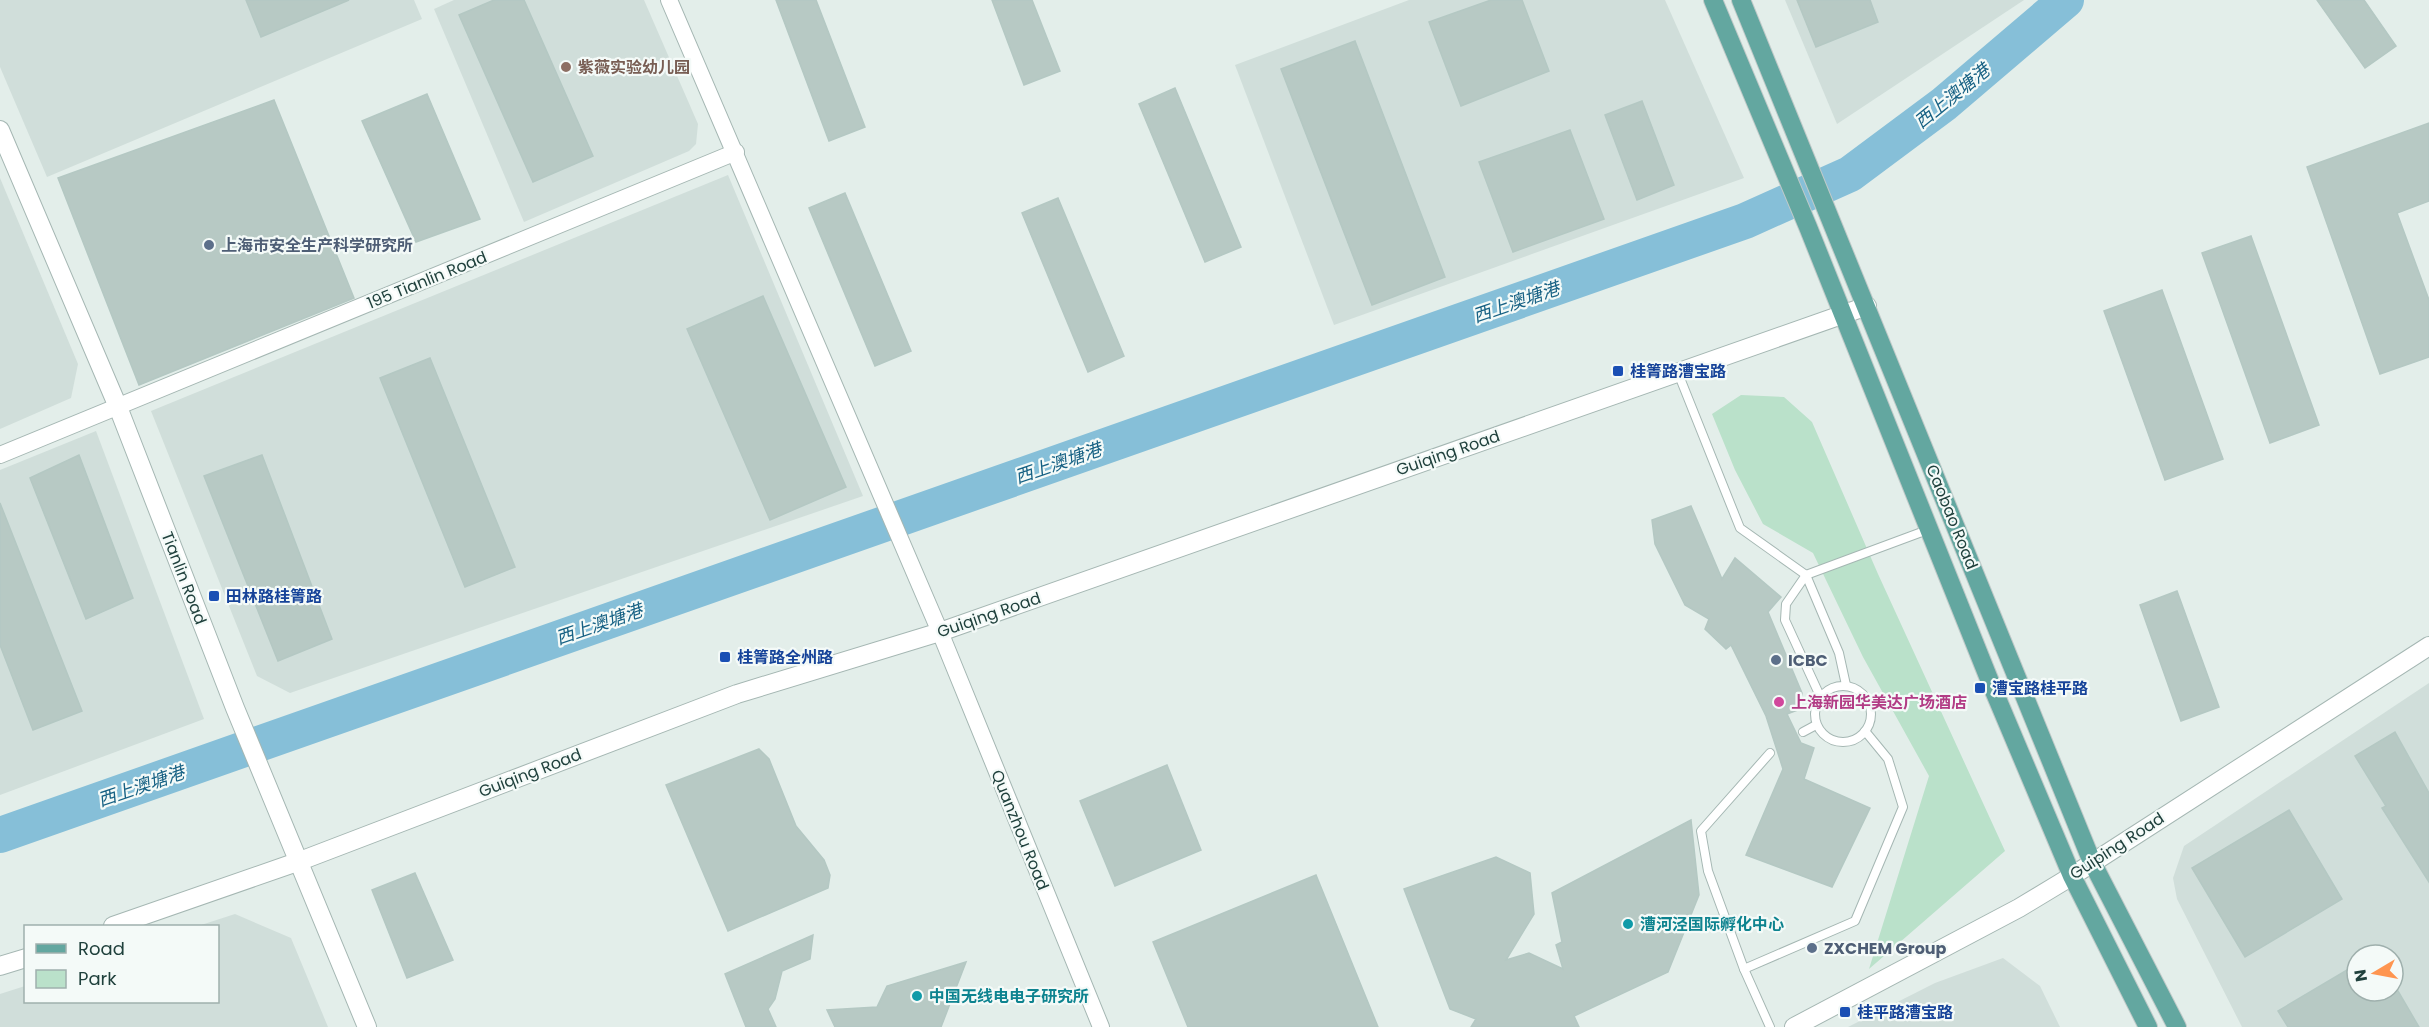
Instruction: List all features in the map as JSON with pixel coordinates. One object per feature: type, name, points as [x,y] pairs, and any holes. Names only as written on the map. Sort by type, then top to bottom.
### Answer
[{"type":"main road","name":"Caobao Road","points":[[1713,0],[1931,529],[1991,684],[2072,876],[2148,1027]]},
{"type":"main road","name":"Caobao Road","points":[[1741,0],[1803,147],[2092,862],[2177,1027]]},
{"type":"street","name":"Quanzhou Road","points":[[669,0],[940,632],[1101,1027]]},
{"type":"street","name":"Tianlin Road","points":[[0,130],[118,407],[235,708],[367,1027]]},
{"type":"street","name":"195 Tianlin Road","points":[[0,455],[736,152]]},
{"type":"street","name":"Guiqing Road","points":[[119,925],[300,861],[737,694],[940,632],[1867,306]]},
{"type":"street","name":"Guiping Road","points":[[1794,1027],[2019,908],[2429,646]]},
{"type":"street","points":[[0,966],[24,959]]},
{"type":"lane","points":[[1678,374],[1740,528],[1806,575],[1839,653],[1846,685]]},
{"type":"lane","points":[[1820,696],[1785,620],[1786,604],[1806,575],[1931,529]]},
{"type":"lane","points":[[1846,685],[1860,691],[1869,703],[1871,717],[1865,731],[1854,740],[1839,742],[1825,736],[1816,725],[1814,710],[1820,696],[1832,687],[1846,685]]},
{"type":"lane","points":[[1803,732],[1816,725]]},
{"type":"lane","points":[[1744,969],[1855,921],[1903,807],[1888,759],[1865,731]]},
{"type":"lane","points":[[1770,753],[1701,831],[1708,871],[1744,969],[1770,1027]]},
{"type":"shaded area","points":[[0,0],[414,0],[422,19],[47,177],[0,67]]},
{"type":"shaded area","name":"紫薇实验幼儿园","points":[[454,0],[644,0],[698,124],[696,144],[689,151],[524,222],[434,9]]},
{"type":"shaded area","points":[[1409,0],[1665,0],[1744,178],[1334,325],[1235,65]]},
{"type":"shaded area","points":[[1785,0],[2024,0],[1837,124]]},
{"type":"shaded area","points":[[728,175],[863,496],[290,693],[257,676],[151,411]]},
{"type":"shaded area","points":[[0,178],[78,364],[71,398],[0,429]]},
{"type":"shaded area","points":[[96,431],[204,719],[0,795],[0,470]]},
{"type":"shaded area","points":[[2429,683],[2429,1027],[2242,1027],[2177,899],[2173,878],[2184,846]]},
{"type":"shaded area","points":[[235,914],[291,938],[328,1027],[0,1027],[0,994],[24,986],[24,1003],[219,1003],[219,925],[201,925]]},
{"type":"shaded area","points":[[2003,958],[2040,986],[2060,1027],[1848,1027],[1935,983]]},
{"type":"green space","points":[[1741,395],[1784,397],[1812,422],[1878,574],[2005,851],[1869,969],[1929,776],[1863,657],[1813,553],[1763,524],[1735,470],[1712,414]]},
{"type":"building","points":[[246,0],[349,0],[261,37]]},
{"type":"building","points":[[494,0],[524,0],[593,156],[533,182],[459,15]]},
{"type":"building","points":[[776,0],[816,0],[865,127],[829,141]]},
{"type":"building","points":[[992,0],[1032,0],[1060,71],[1024,85]]},
{"type":"building","points":[[1491,0],[1522,0],[1549,71],[1461,106],[1429,22]]},
{"type":"building","points":[[1797,0],[1870,0],[1878,22],[1816,47]]},
{"type":"building","points":[[2317,0],[2364,0],[2396,46],[2365,68]]},
{"type":"building","points":[[1355,41],[1445,277],[1372,305],[1281,69]]},
{"type":"building","points":[[1175,88],[1241,247],[1205,262],[1139,104]]},
{"type":"building","points":[[427,94],[480,219],[416,242],[362,121]]},
{"type":"building","name":"上海市安全生产科学研究所","points":[[274,100],[354,298],[139,385],[58,178]]},
{"type":"building","points":[[1642,101],[1674,185],[1637,200],[1605,115]]},
{"type":"building","points":[[2429,123],[2429,201],[2397,213],[2429,300],[2429,357],[2380,374],[2307,167]]},
{"type":"building","points":[[1570,130],[1604,219],[1513,252],[1479,162]]},
{"type":"building","points":[[845,193],[911,351],[875,366],[809,208]]},
{"type":"building","points":[[1058,198],[1124,356],[1088,372],[1022,213]]},
{"type":"building","points":[[2251,236],[2319,425],[2270,443],[2202,253]]},
{"type":"building","points":[[2162,290],[2223,459],[2165,480],[2104,311]]},
{"type":"building","points":[[763,296],[846,487],[770,520],[687,329]]},
{"type":"building","points":[[430,358],[515,567],[465,587],[380,378]]},
{"type":"building","points":[[79,455],[133,598],[86,619],[30,478]]},
{"type":"building","points":[[262,455],[332,639],[278,661],[204,476]]},
{"type":"building","points":[[0,503],[82,711],[33,730],[0,645]]},
{"type":"building","name":"上海新园华美达广场酒店","points":[[1691,506],[1722,579],[1735,558],[1781,597],[1768,612],[1802,693],[1798,710],[1787,714],[1801,743],[1814,748],[1804,779],[1870,808],[1832,887],[1746,855],[1783,769],[1766,716],[1731,645],[1726,649],[1705,629],[1709,619],[1685,605],[1655,544],[1652,520]]},
{"type":"building","points":[[2177,591],[2219,707],[2181,721],[2140,605]]},
{"type":"building","points":[[2395,732],[2429,793],[2429,882],[2382,808],[2386,806],[2355,756]]},
{"type":"building","points":[[759,749],[769,759],[796,826],[824,860],[830,875],[828,888],[728,931],[666,785]]},
{"type":"building","points":[[1167,765],[1201,850],[1115,886],[1080,801]]},
{"type":"building","points":[[2289,810],[2342,899],[2245,957],[2192,868]]},
{"type":"building","name":"漕河泾国际孵化中心","points":[[1691,820],[1699,895],[1668,972],[1574,1016],[1579,1027],[1471,1027],[1476,1019],[1450,1009],[1404,889],[1496,857],[1530,873],[1534,914],[1506,960],[1529,953],[1563,969],[1556,945],[1562,942],[1552,893]]},
{"type":"building","points":[[415,873],[453,960],[407,978],[372,890]]},
{"type":"building","points":[[1316,875],[1378,1027],[1188,1027],[1153,942]]},
{"type":"building","points":[[813,935],[810,959],[782,971],[775,999],[768,1009],[776,1027],[746,1027],[725,974]]},
{"type":"building","name":"中国无线电电子研究所","points":[[966,962],[941,1027],[835,1027],[827,1010],[877,1007],[887,986]]},
{"type":"building","points":[[2345,971],[2345,1003],[2405,1003],[2419,1027],[2288,1027],[2278,1011]]},
{"type":"waterway","name":"西上澳塘港","points":[[0,835],[1745,221],[1850,174],[1944,104],[2066,0]]},
{"type":"place","name":"紫薇实验幼儿园","points":[[566,67]]},
{"type":"place","name":"上海市安全生产科学研究所","points":[[209,245]]},
{"type":"place","name":"桂箐路漕宝路","points":[[1618,371]]},
{"type":"place","name":"田林路桂箐路","points":[[214,596]]},
{"type":"place","name":"桂箐路全州路","points":[[725,657]]},
{"type":"place","name":"ICBC","points":[[1776,660]]},
{"type":"place","name":"漕宝路桂平路","points":[[1980,688]]},
{"type":"place","name":"上海新园华美达广场酒店","points":[[1779,702]]},
{"type":"place","name":"漕河泾国际孵化中心","points":[[1628,924]]},
{"type":"place","name":"ZXCHEM Group","points":[[1812,948]]},
{"type":"place","name":"中国无线电电子研究所","points":[[917,996]]},
{"type":"place","name":"桂平路漕宝路","points":[[1845,1012]]}]
